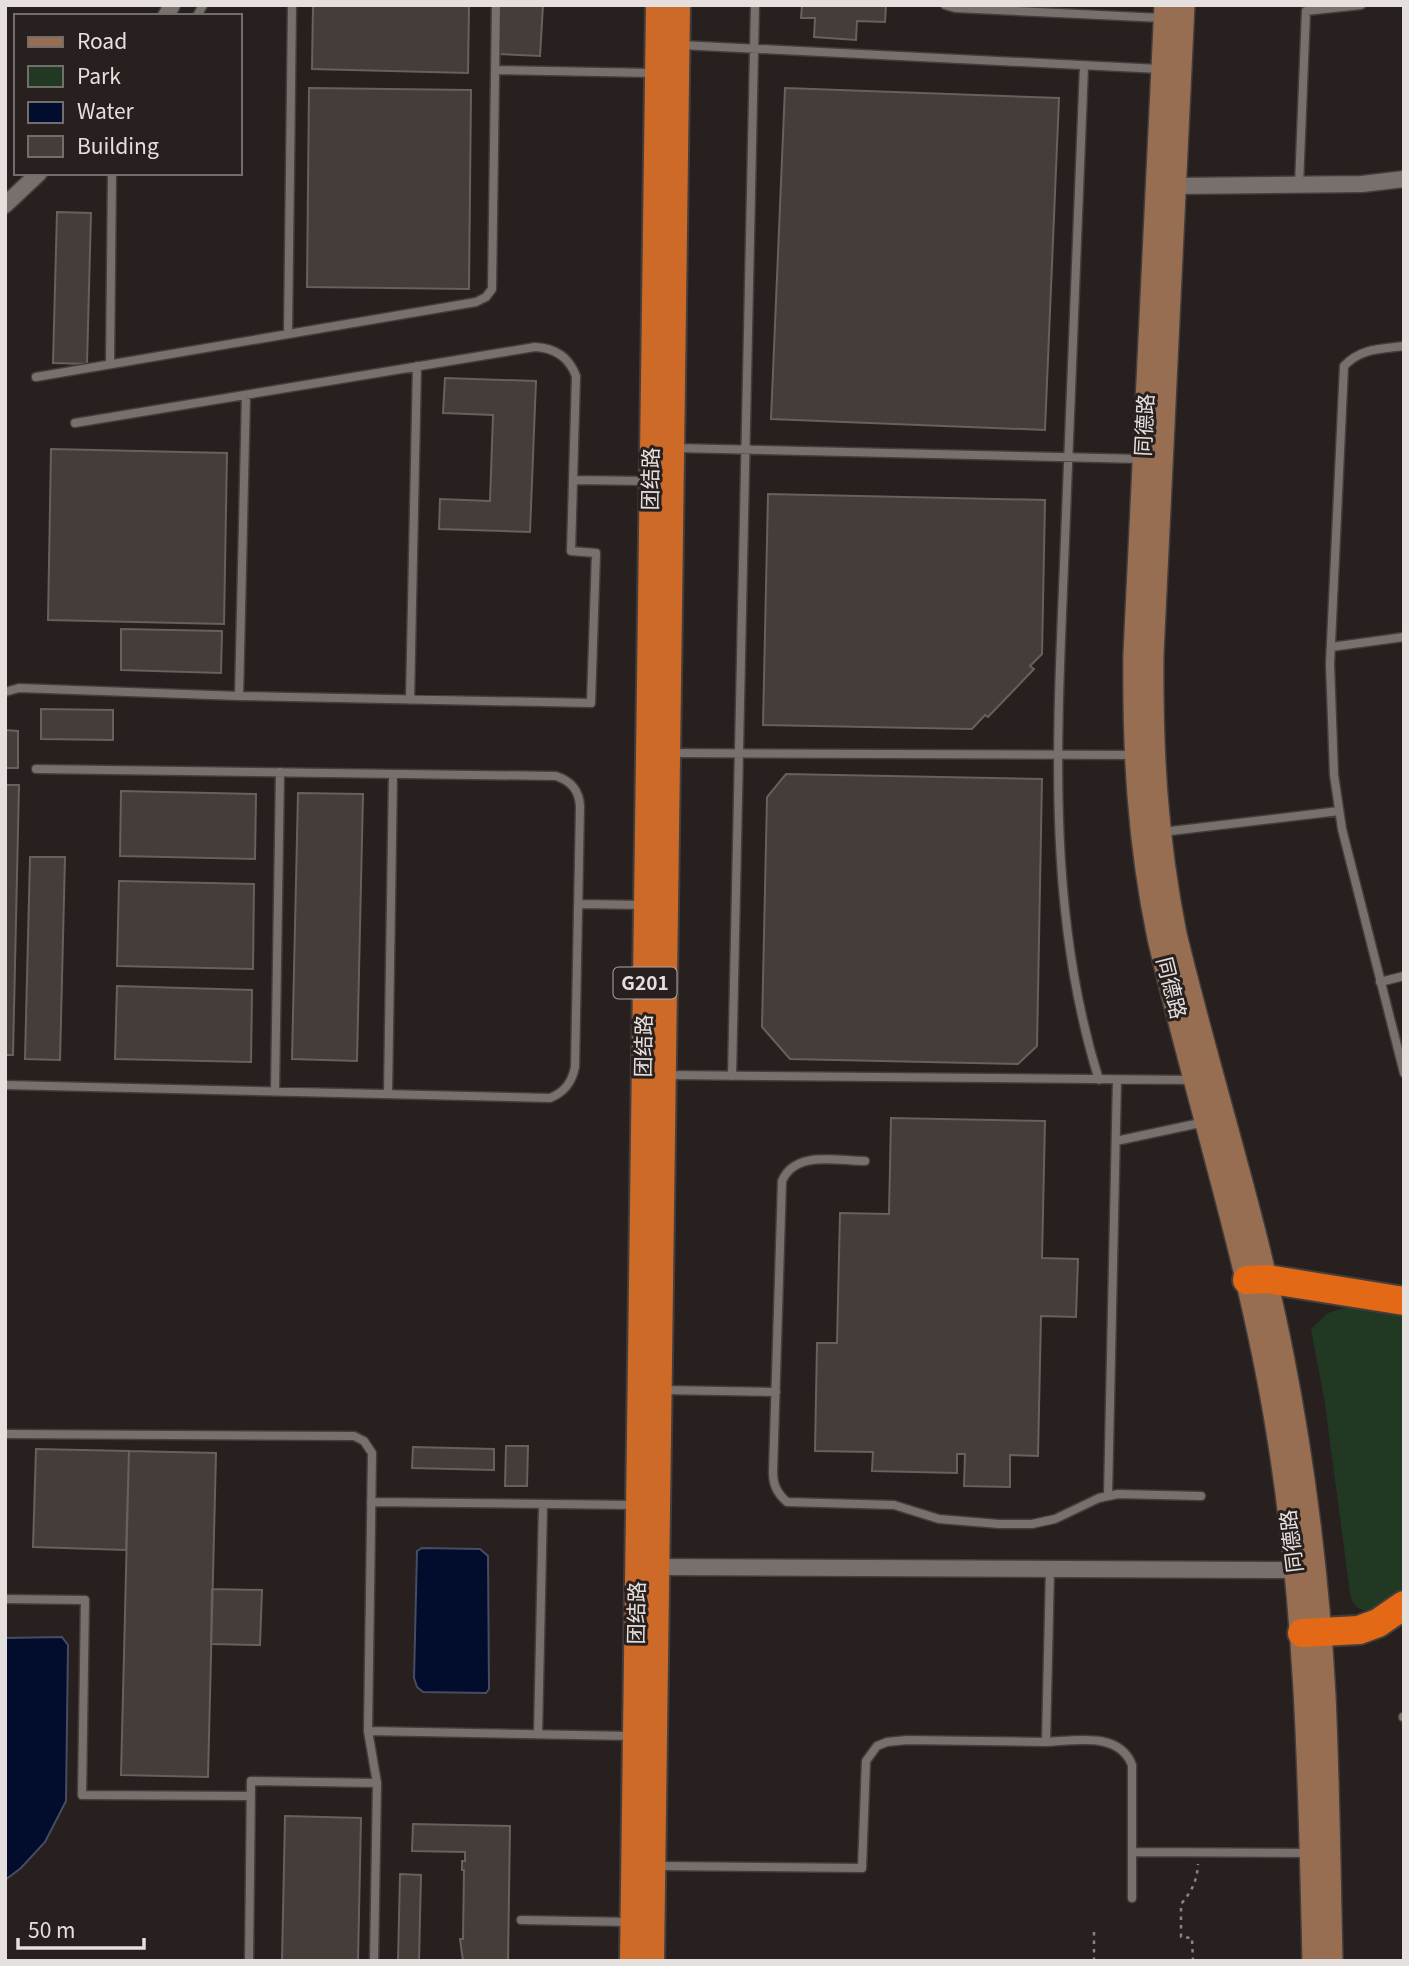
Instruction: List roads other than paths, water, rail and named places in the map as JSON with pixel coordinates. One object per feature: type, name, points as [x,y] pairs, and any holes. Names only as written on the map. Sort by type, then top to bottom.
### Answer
[{"type":"highway","name":"团结路","points":[[632,1961],[658,5]]},
{"type":"highway","name":"团结路","points":[[652,1961],[678,5]]},
{"type":"highway","points":[[1257,1280],[1404,1301]]},
{"type":"highway","points":[[1311,1632],[1359,1630],[1378,1623],[1404,1605]]},
{"type":"main road","name":"同德路","points":[[1184,5],[1153,654],[1153,764],[1159,832],[1176,934],[1257,1280],[1296,1429],[1307,1504],[1311,1632],[1310,1853],[1313,1961]]},
{"type":"main road","name":"同德路","points":[[1165,12],[1135,654],[1134,755],[1138,807],[1149,893],[1168,982],[1206,1122],[1257,1280],[1296,1570],[1311,1632],[1327,1760],[1332,1961]]},
{"type":"street","points":[[5,205],[37,175]]},
{"type":"street","points":[[1176,186],[1362,184],[1404,179]]},
{"type":"street","points":[[658,1567],[1296,1570]]},
{"type":"lane","points":[[288,334],[292,5]]},
{"type":"lane","points":[[36,377],[476,302],[489,293],[492,289],[496,5]]},
{"type":"lane","points":[[732,1076],[755,5]]},
{"type":"lane","points":[[945,5],[955,8],[1165,12]]},
{"type":"lane","points":[[1299,185],[1306,11],[1361,5]]},
{"type":"lane","points":[[678,45],[1162,69]]},
{"type":"lane","points":[[1084,66],[1056,755],[1068,946],[1080,1013],[1099,1080]]},
{"type":"lane","points":[[495,70],[657,74]]},
{"type":"lane","points":[[110,364],[112,175]]},
{"type":"lane","points":[[1404,346],[1365,351],[1352,357],[1344,366],[1331,647],[1334,775],[1339,811],[1404,1073]]},
{"type":"lane","points":[[5,692],[19,688],[239,696],[591,703],[596,553],[571,551],[576,376],[564,357],[552,350],[535,347],[75,423]]},
{"type":"lane","points":[[410,700],[417,366]]},
{"type":"lane","points":[[239,696],[246,395]]},
{"type":"lane","points":[[672,448],[1143,459]]},
{"type":"lane","points":[[573,480],[651,481]]},
{"type":"lane","points":[[1331,647],[1404,637]]},
{"type":"lane","points":[[668,753],[1134,755]]},
{"type":"lane","points":[[5,1085],[550,1098],[566,1088],[575,1067],[580,799],[570,783],[556,776],[36,769]]},
{"type":"lane","points":[[275,1091],[280,772]]},
{"type":"lane","points":[[388,1094],[393,774]]},
{"type":"lane","points":[[1159,832],[1339,811]]},
{"type":"lane","points":[[580,904],[646,905]]},
{"type":"lane","points":[[1381,982],[1404,976]]},
{"type":"lane","points":[[664,1075],[1195,1080]]},
{"type":"lane","points":[[1108,1496],[1117,1080]]},
{"type":"lane","points":[[1115,1141],[1206,1122]]},
{"type":"lane","points":[[865,1161],[804,1160],[791,1167],[782,1181],[773,1479],[778,1492],[787,1502],[894,1505],[939,1519],[1032,1524],[1055,1519],[1108,1496],[1202,1496]]},
{"type":"lane","points":[[660,1390],[776,1392]]},
{"type":"lane","points":[[5,1434],[354,1436],[364,1441],[372,1453],[368,1731],[377,1783],[374,1961]]},
{"type":"lane","points":[[372,1502],[638,1505]]},
{"type":"lane","points":[[538,1734],[543,1504]]},
{"type":"lane","points":[[1046,1742],[1050,1569]]},
{"type":"lane","points":[[5,1599],[85,1600],[82,1795],[251,1796]]},
{"type":"lane","points":[[368,1731],[635,1737]]},
{"type":"lane","points":[[654,1866],[862,1868],[866,1761],[877,1746],[887,1742],[1107,1741],[1126,1752],[1132,1765],[1132,1898]]},
{"type":"lane","points":[[249,1961],[251,1781],[377,1783]]},
{"type":"lane","points":[[1132,1852],[1310,1853]]},
{"type":"lane","points":[[521,1920],[633,1922]]},
{"type":"water","points":[[422,1548],[480,1549],[488,1556],[489,1689],[486,1693],[423,1692],[417,1687],[414,1678],[417,1551]]},
{"type":"water","points":[[62,1637],[68,1645],[66,1801],[45,1842],[21,1868],[5,1880],[5,1638]]}]
